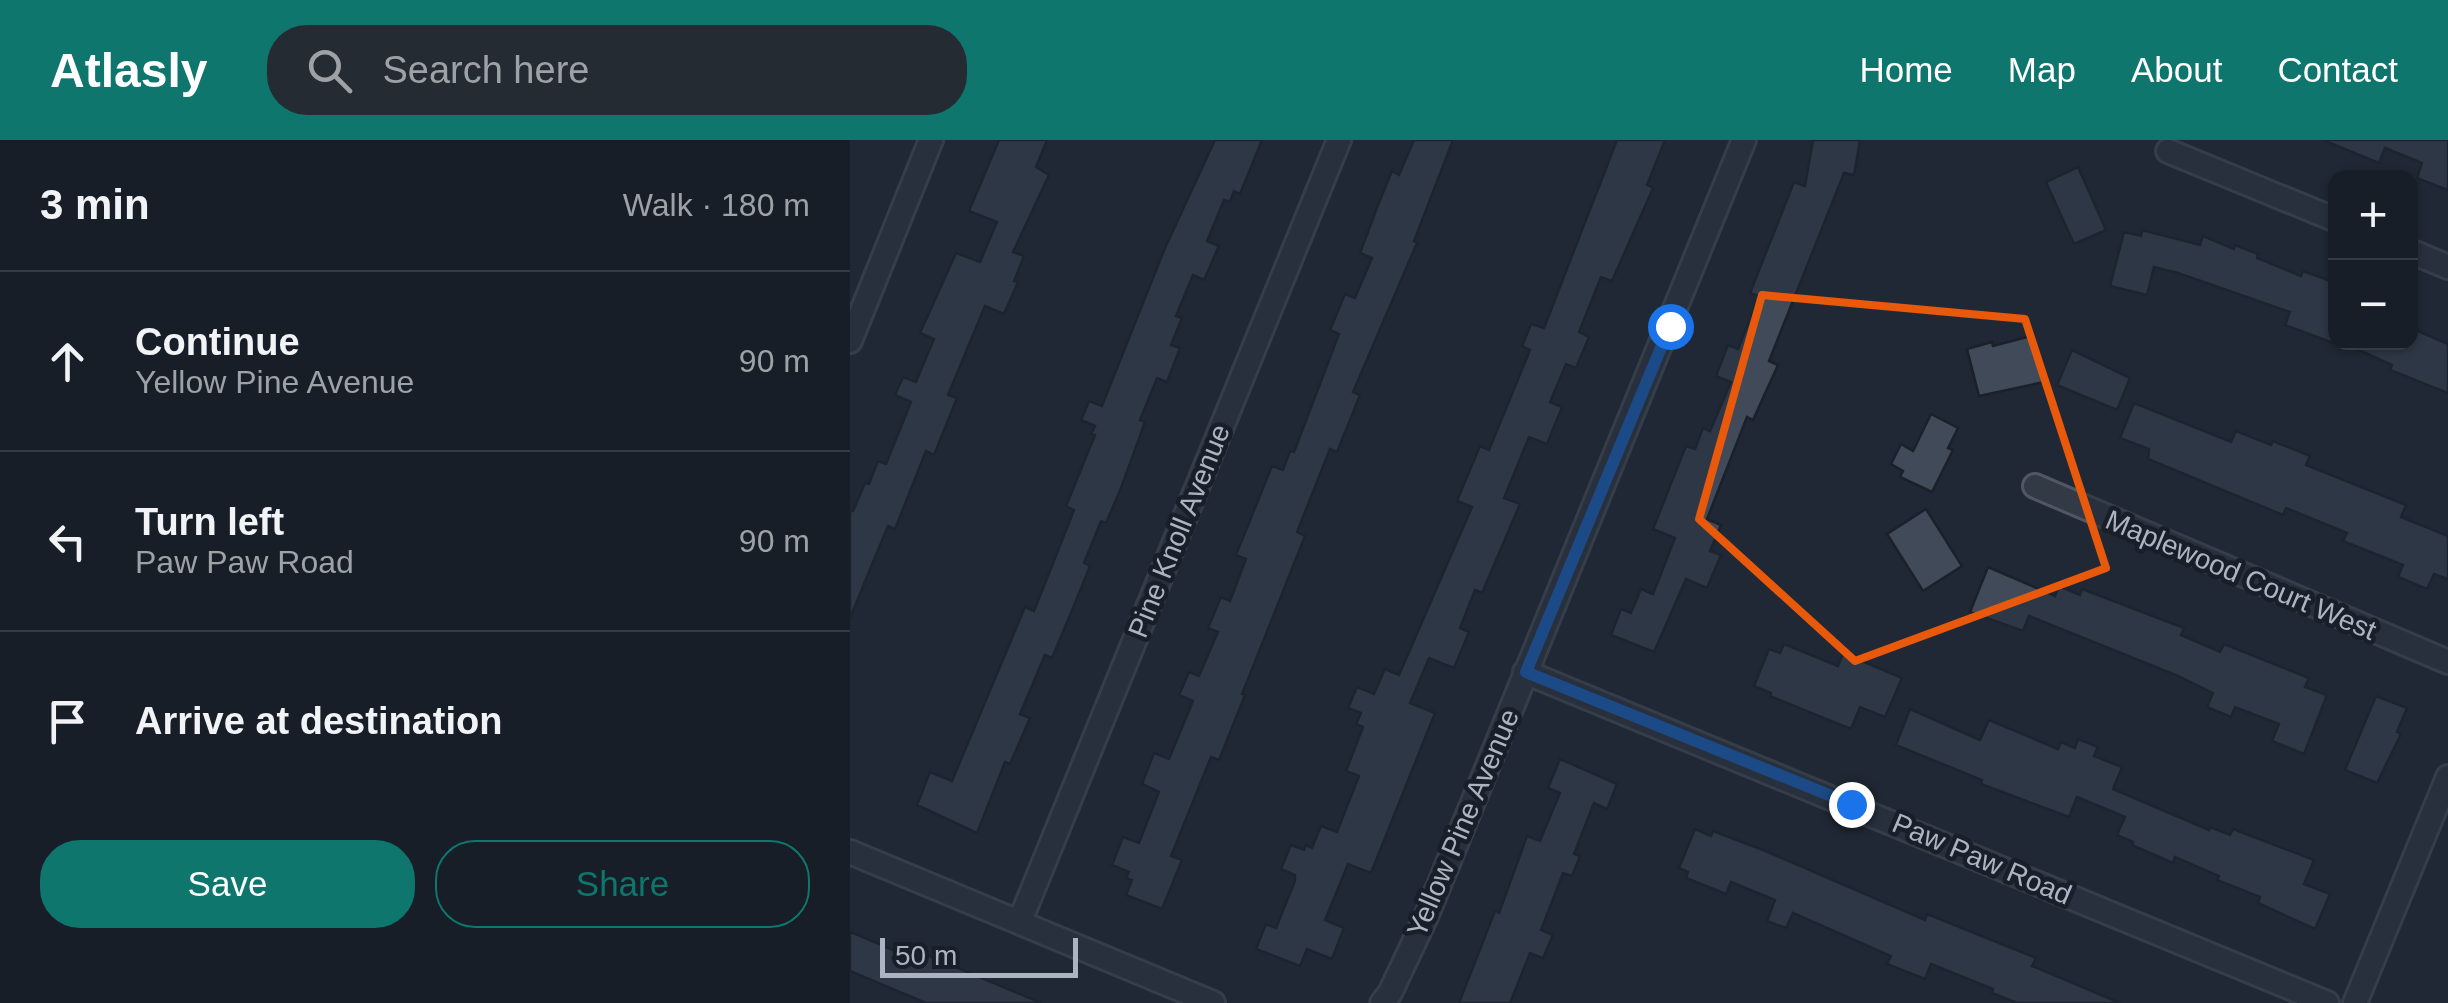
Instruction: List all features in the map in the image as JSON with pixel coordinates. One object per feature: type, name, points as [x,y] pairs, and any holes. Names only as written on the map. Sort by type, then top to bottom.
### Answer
[{"type":"street","points":[[850,341],[931,140]]},
{"type":"street","name":"Pine Knoll Avenue","points":[[1020,921],[1339,140]]},
{"type":"street","name":"Yellow Pine Avenue","points":[[1382,1003],[1426,917],[1744,140]]},
{"type":"street","points":[[2168,150],[2328,217]]},
{"type":"street","points":[[2418,255],[2448,267]]},
{"type":"street","name":"Maplewood Court West","points":[[2035,486],[2448,662]]},
{"type":"street","name":"Paw Paw Road","points":[[1526,672],[2327,1003]]},
{"type":"street","points":[[2355,1003],[2448,778]]},
{"type":"street","points":[[850,852],[1213,1003]]},
{"type":"highlighted area","points":[[1762,295],[2025,319],[2106,568],[1855,661],[1699,519]]},
{"type":"building","points":[[999,140],[1047,140],[1036,167],[1049,175],[1013,252],[1024,256],[1014,281],[1018,282],[1004,314],[985,306],[948,395],[957,398],[934,455],[926,451],[895,529],[888,526],[850,618],[850,511],[865,483],[869,484],[878,461],[886,464],[911,402],[895,395],[903,377],[916,382],[934,339],[920,333],[956,253],[980,262],[997,222],[969,211]]},
{"type":"building","points":[[1215,140],[1262,140],[1240,194],[1234,191],[1230,202],[1224,200],[1207,241],[1219,246],[1204,280],[1193,275],[1176,316],[1182,318],[1171,345],[1180,348],[1167,382],[1157,378],[1140,420],[1145,422],[1121,488],[1106,523],[1101,521],[1084,563],[1090,566],[1052,658],[1045,655],[1020,714],[1030,718],[1010,764],[1005,762],[977,833],[917,805],[930,772],[952,781],[1025,607],[1034,611],[1074,510],[1066,506],[1095,435],[1091,434],[1095,426],[1081,420],[1089,401],[1102,406],[1165,248]]},
{"type":"building","points":[[1414,140],[1453,140],[1414,241],[1417,243],[1353,392],[1360,395],[1337,452],[1330,449],[1297,532],[1305,536],[1242,694],[1245,695],[1219,760],[1211,757],[1171,856],[1182,860],[1162,909],[1126,895],[1132,880],[1126,878],[1129,872],[1112,865],[1123,837],[1139,843],[1159,792],[1142,784],[1154,753],[1169,759],[1193,701],[1179,695],[1189,672],[1199,676],[1218,632],[1208,628],[1221,597],[1230,601],[1246,559],[1236,555],[1272,466],[1283,470],[1290,451],[1294,452],[1339,334],[1330,330],[1345,294],[1355,298],[1372,258],[1360,253],[1378,205],[1392,171],[1399,175]]},
{"type":"building","points":[[1617,140],[1665,140],[1647,185],[1653,188],[1612,281],[1601,277],[1579,332],[1589,337],[1576,368],[1566,364],[1550,402],[1562,407],[1547,444],[1529,437],[1504,498],[1520,504],[1482,593],[1475,590],[1460,628],[1469,632],[1454,668],[1429,658],[1410,703],[1435,713],[1371,873],[1348,864],[1325,920],[1344,928],[1332,959],[1307,949],[1300,966],[1256,949],[1266,924],[1276,928],[1295,881],[1295,875],[1281,869],[1291,845],[1304,850],[1306,845],[1312,848],[1321,826],[1337,832],[1359,776],[1346,771],[1363,727],[1356,724],[1361,713],[1348,708],[1357,687],[1374,694],[1385,669],[1399,675],[1472,507],[1457,501],[1480,446],[1489,450],[1530,350],[1522,346],[1531,324],[1544,328]]},
{"type":"building","points":[[1813,140],[1860,140],[1854,175],[1844,173],[1769,361],[1778,365],[1753,420],[1747,417],[1707,519],[1721,525],[1710,551],[1721,555],[1707,588],[1686,579],[1654,652],[1611,635],[1621,609],[1631,613],[1641,589],[1653,594],[1675,538],[1653,529],[1686,446],[1695,449],[1703,428],[1710,431],[1731,382],[1716,376],[1728,345],[1738,349],[1759,296],[1750,293],[1794,182],[1805,186]]},
{"type":"building","points":[[2323,140],[2448,140],[2448,190],[2418,178],[2422,163],[2385,148],[2379,163]]},
{"type":"building","points":[[2078,167],[2106,230],[2074,244],[2046,182]]},
{"type":"building","points":[[2142,230],[2200,245],[2203,236],[2258,254],[2257,258],[2301,276],[2303,271],[2328,280],[2328,341],[2285,325],[2290,312],[2178,273],[2154,267],[2147,295],[2110,286],[2124,232],[2141,236]]},
{"type":"building","points":[[2418,331],[2448,344],[2448,393],[2390,370],[2392,365],[2359,350],[2418,350]]},
{"type":"building","points":[[2031,336],[2044,382],[1979,396],[1967,349]]},
{"type":"building","points":[[2072,350],[2130,378],[2117,410],[2057,385]]},
{"type":"building","points":[[2134,403],[2231,442],[2236,431],[2271,445],[2273,441],[2310,456],[2306,465],[2406,505],[2401,517],[2448,536],[2448,579],[2434,574],[2427,589],[2398,577],[2403,565],[2343,541],[2347,533],[2286,508],[2283,515],[2148,459],[2149,449],[2120,438]]},
{"type":"building","points":[[1931,414],[1958,428],[1948,448],[1953,450],[1932,492],[1900,477],[1903,471],[1891,464],[1901,444],[1913,451]]},
{"type":"building","points":[[1926,509],[1962,566],[1923,591],[1887,534]]},
{"type":"building","points":[[1988,567],[2055,596],[2059,586],[2080,595],[2082,589],[2184,628],[2181,635],[2220,652],[2224,644],[2309,678],[2305,687],[2327,695],[2304,754],[2272,741],[2279,724],[2235,707],[2231,717],[2207,707],[2213,693],[2178,676],[2029,616],[2023,631],[1970,612]]},
{"type":"building","points":[[1784,644],[1838,666],[1843,653],[1902,678],[1885,717],[1860,707],[1851,729],[1754,686],[1769,649],[1780,653]]},
{"type":"building","points":[[2376,696],[2407,708],[2397,732],[2401,734],[2377,783],[2345,770]]},
{"type":"building","points":[[1910,709],[1980,740],[1989,720],[2058,749],[2061,742],[2075,748],[2078,739],[2098,747],[2094,756],[2122,767],[2113,789],[2209,830],[2210,827],[2230,835],[2233,829],[2314,860],[2304,884],[2330,894],[2315,929],[2258,903],[2260,897],[2217,880],[2219,876],[2175,857],[2173,863],[2132,845],[2133,842],[2117,835],[2125,817],[2077,797],[2069,817],[1981,784],[1982,780],[1896,745]]},
{"type":"building","points":[[1560,759],[1617,784],[1607,809],[1594,803],[1574,854],[1580,856],[1572,876],[1563,873],[1541,930],[1553,935],[1543,958],[1530,953],[1510,1003],[1459,1003],[1495,911],[1499,913],[1527,836],[1540,841],[1560,793],[1548,788]]},
{"type":"building","points":[[1695,829],[1711,836],[1713,831],[1925,920],[1927,914],[2036,958],[2032,966],[2120,1003],[2017,1003],[1931,964],[1925,979],[1887,964],[1891,956],[1793,913],[1786,928],[1767,921],[1775,900],[1731,882],[1726,894],[1686,878],[1688,872],[1679,868]]},
{"type":"building","points":[[850,932],[903,954],[906,946],[1041,1003],[926,1003],[850,971]]},
{"type":"route","points":[[1670,326],[1526,672],[1851,804]]}]
